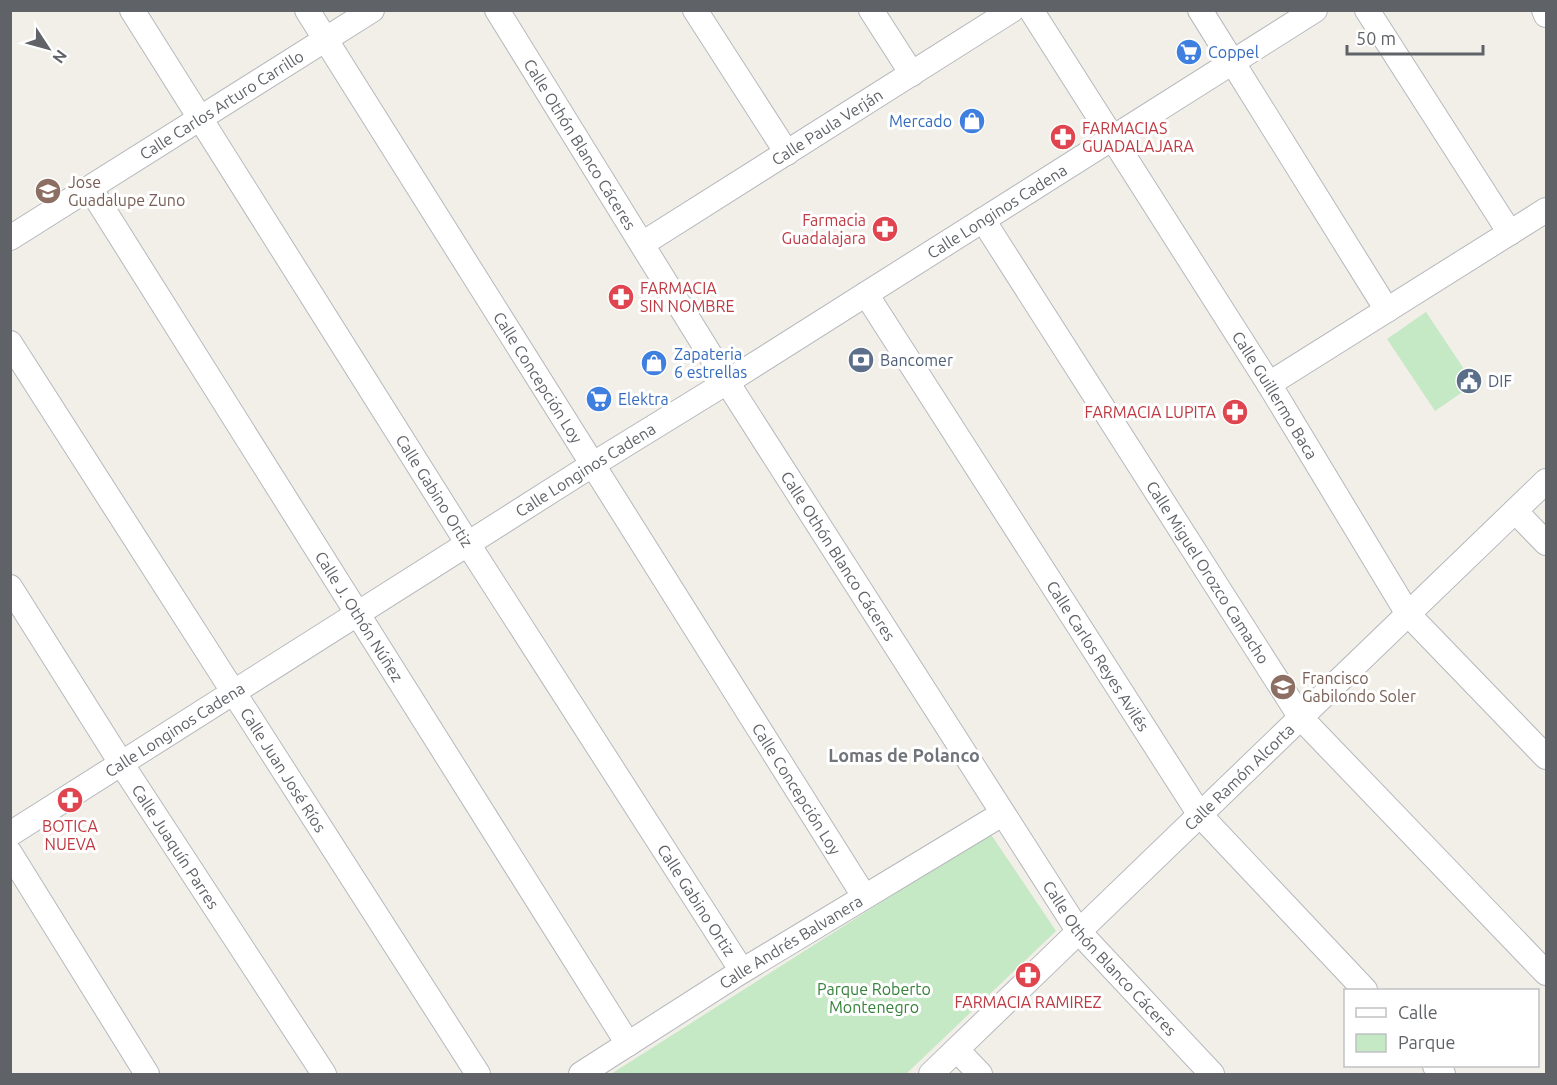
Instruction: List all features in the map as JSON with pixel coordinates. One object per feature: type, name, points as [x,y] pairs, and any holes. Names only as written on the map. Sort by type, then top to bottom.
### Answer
[{"type":"street","name":"Calle Gabino Ortiz","points":[[132,10],[468,544],[742,971]]},
{"type":"street","name":"Calle Concepción Loy","points":[[307,10],[864,896]]},
{"type":"street","name":"Calle Carlos Arturo Carrillo","points":[[10,238],[372,10]]},
{"type":"street","name":"Calle Othón Blanco Cáceres","points":[[497,10],[727,382],[1079,932],[1212,1074]]},
{"type":"street","points":[[695,10],[787,153]]},
{"type":"street","points":[[871,10],[912,74]]},
{"type":"street","name":"Calle Paula Verján","points":[[642,244],[1012,10]]},
{"type":"street","name":"Calle Guillermo Baca","points":[[1031,10],[1269,384],[1408,614],[1546,757]]},
{"type":"street","points":[[1200,10],[1387,310]]},
{"type":"street","name":"Calle Longinos Cadena","points":[[10,834],[1315,10]]},
{"type":"street","points":[[1367,10],[1510,233]]},
{"type":"street","points":[[1544,10],[1546,15]]},
{"type":"street","name":"Calle J. Othón Núñez","points":[[90,188],[628,1044]]},
{"type":"street","points":[[1269,384],[1546,210]]},
{"type":"street","name":"Calle Miguel Orozco Camacho","points":[[984,220],[1301,718],[1546,973]]},
{"type":"street","name":"Calle Carlos Reyes Avilés","points":[[866,294],[1200,815],[1364,989]]},
{"type":"street","name":"Calle Juan José Ríos","points":[[10,343],[478,1074]]},
{"type":"street","name":"Calle Ramón Alcorta","points":[[931,1074],[1546,481]]},
{"type":"street","points":[[1515,511],[1546,543]]},
{"type":"street","name":"Calle Juaquín Parres","points":[[10,587],[121,763],[324,1074]]},
{"type":"street","name":"Calle Andrés Balvanera","points":[[581,1074],[742,971],[1002,814]]},
{"type":"street","points":[[10,853],[147,1074]]},
{"type":"street","points":[[957,1050],[981,1074]]},
{"type":"green space","points":[[1426,312],[1474,384],[1435,411],[1387,339]]},
{"type":"green space","name":"Parque Roberto Montenegro","points":[[990,833],[1056,931],[906,1074],[611,1074]]},
{"type":"place","name":"Coppel","points":[[1189,52]]},
{"type":"place","name":"Mercado","points":[[972,121]]},
{"type":"place","name":"FARMACIAS GUADALAJARA","points":[[1063,137]]},
{"type":"place","name":"Jose Guadalupe Zuno","points":[[48,191]]},
{"type":"place","name":"Farmacia Guadalajara","points":[[885,229]]},
{"type":"place","name":"FARMACIA SIN NOMBRE","points":[[621,297]]},
{"type":"place","name":"Bancomer","points":[[861,360]]},
{"type":"place","name":"Zapateria 6 estrellas","points":[[654,363]]},
{"type":"place","name":"DIF","points":[[1469,381]]},
{"type":"place","name":"Elektra","points":[[599,399]]},
{"type":"place","name":"FARMACIA LUPITA","points":[[1235,412]]},
{"type":"place","name":"Francisco Gabilondo Soler","points":[[1283,687]]},
{"type":"place","name":"BOTICA NUEVA","points":[[70,800]]},
{"type":"place","name":"FARMACIA RAMIREZ","points":[[1028,975]]},
{"type":"district","name":"Lomas de Polanco","points":[[904,755]]}]
